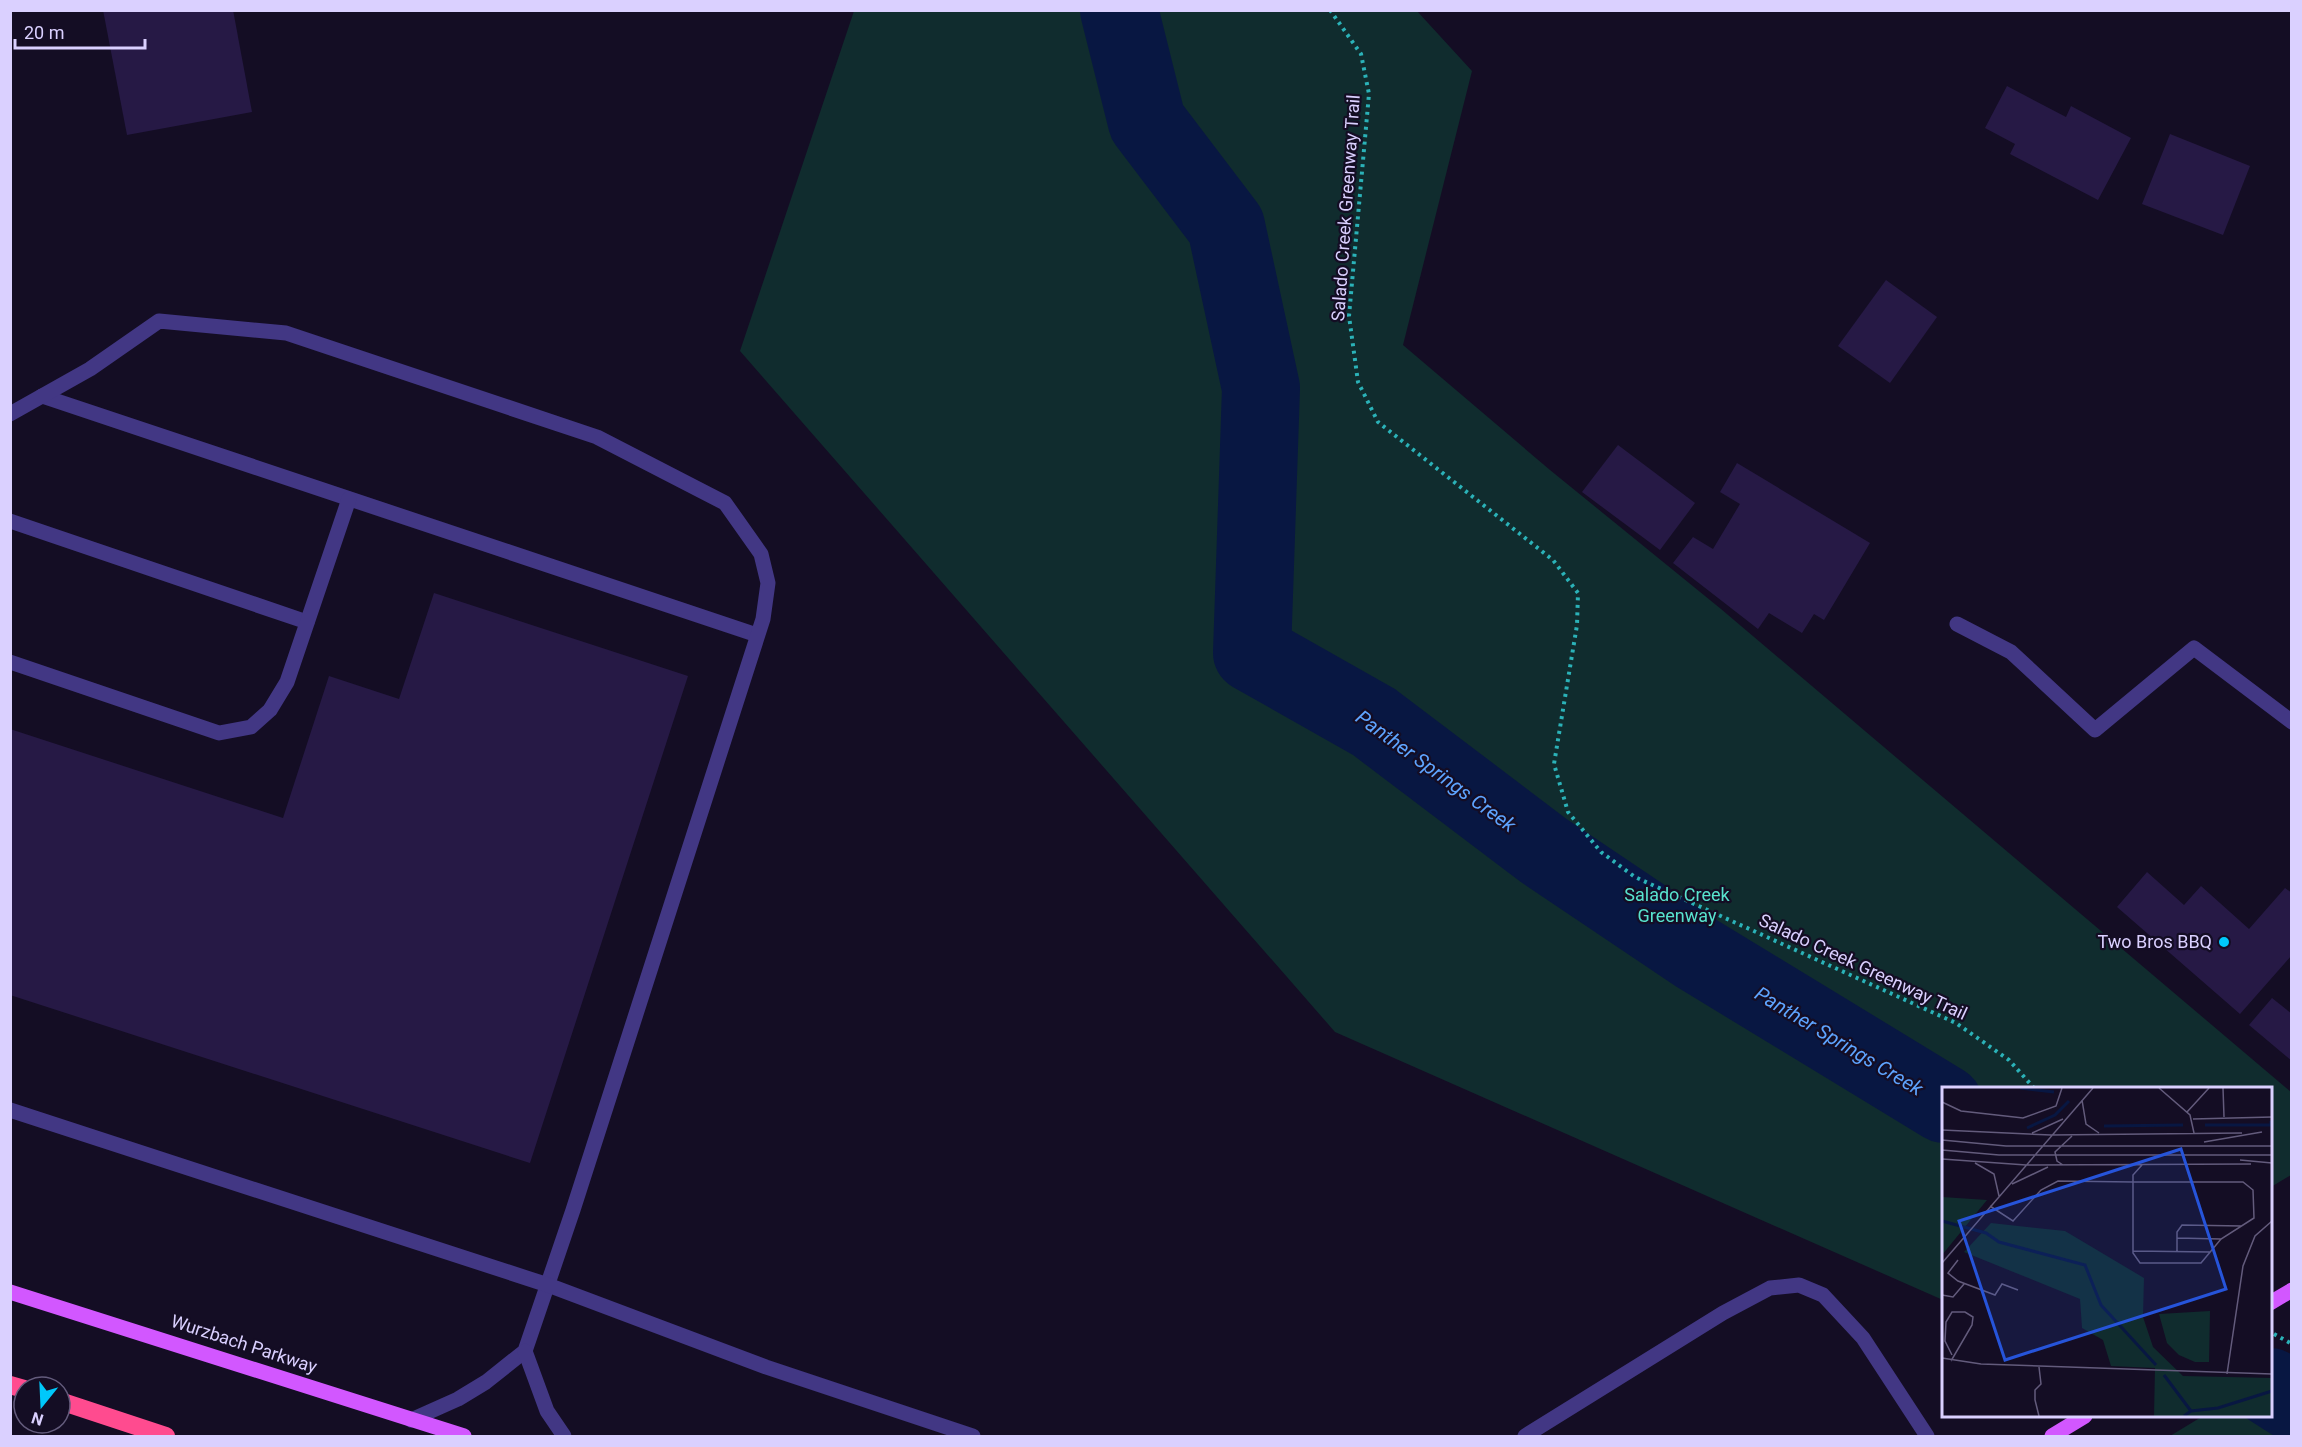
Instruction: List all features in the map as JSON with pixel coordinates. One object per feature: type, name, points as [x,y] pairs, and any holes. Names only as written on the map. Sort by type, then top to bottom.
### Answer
[{"type":"highway","points":[[72,1405],[166,1437]]},
{"type":"main road","points":[[2272,1302],[2292,1290]]},
{"type":"main road","name":"Wurzbach Parkway","points":[[10,1292],[464,1437]]},
{"type":"main road","points":[[2052,1437],[2083,1417]]},
{"type":"lane","points":[[10,414],[90,369],[159,321],[285,333],[597,437],[725,503],[760,554],[768,583],[763,619],[525,1351],[486,1382],[458,1399],[411,1420]]},
{"type":"lane","points":[[42,396],[757,635]]},
{"type":"lane","points":[[10,662],[219,733],[251,727],[270,710],[287,682],[349,499]]},
{"type":"lane","points":[[10,521],[308,622]]},
{"type":"lane","points":[[1957,624],[2011,652],[2095,730],[2194,648],[2292,722]]},
{"type":"lane","points":[[10,1110],[548,1285],[766,1367],[973,1437]]},
{"type":"lane","points":[[1525,1437],[1723,1313],[1770,1288],[1799,1285],[1823,1295],[1863,1338],[1927,1437]]},
{"type":"lane","points":[[525,1351],[547,1411],[564,1437]]},
{"type":"path","name":"Salado Creek Greenway Trail","points":[[1330,10],[1361,54],[1369,94],[1349,316],[1358,382],[1378,422],[1552,560],[1578,593],[1577,625],[1554,764],[1568,812],[1601,852],[1635,877],[1956,1023],[2009,1060],[2032,1087]]},
{"type":"path","points":[[2272,1333],[2292,1344]]},
{"type":"green space","name":"Salado Creek Greenway","points":[[854,11],[1417,11],[1472,71],[1403,345],[1550,470],[1721,609],[2291,1092],[2291,1175],[2272,1186],[2272,1087],[1942,1087],[1942,1300],[1335,1032],[740,351]]},
{"type":"green space","points":[[2291,1359],[2291,1436],[2170,1436],[2201,1417],[2272,1417],[2272,1371]]},
{"type":"building","points":[[103,10],[233,10],[252,112],[127,135]]},
{"type":"building","points":[[2007,86],[2066,117],[2071,106],[2131,138],[2098,200],[2010,154],[2015,144],[1985,128]]},
{"type":"building","points":[[2170,134],[2250,166],[2223,235],[2142,204]]},
{"type":"building","points":[[1886,280],[1937,317],[1890,383],[1838,346]]},
{"type":"building","points":[[1618,445],[1695,503],[1660,550],[1582,492]]},
{"type":"building","points":[[1737,463],[1870,543],[1824,620],[1814,614],[1802,633],[1769,613],[1758,629],[1673,563],[1693,537],[1713,549],[1740,504],[1720,492]]},
{"type":"building","points":[[434,593],[688,676],[530,1163],[10,995],[10,729],[283,818],[329,676],[399,699]]},
{"type":"building","name":"Two Bros BBQ","points":[[2147,872],[2184,905],[2201,886],[2249,929],[2285,888],[2292,893],[2292,955],[2240,1014],[2117,907]]},
{"type":"building","points":[[2272,998],[2292,1014],[2292,1061],[2249,1025]]},
{"type":"waterway","name":"Panther Springs Creek","points":[[1119,10],[1147,122],[1226,226],[1261,388],[1252,653],[1374,722],[1543,850],[1696,953],[1942,1103]]},
{"type":"waterway","name":"Panther Springs Creek","points":[[2272,1388],[2292,1401]]},
{"type":"place","name":"Two Bros BBQ","points":[[2224,942]]}]
